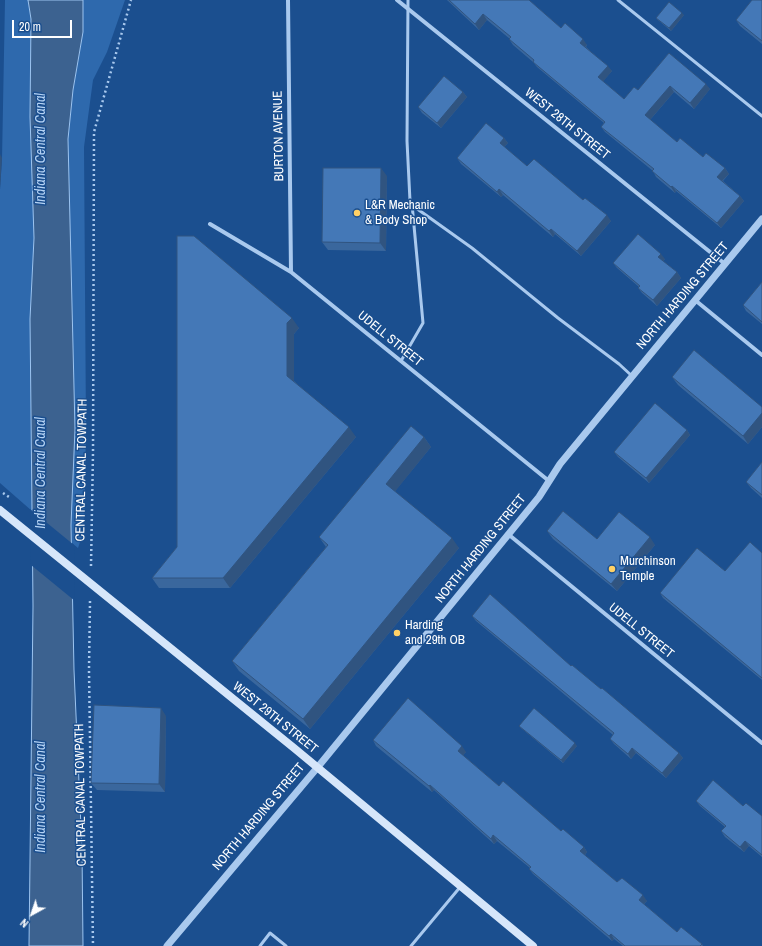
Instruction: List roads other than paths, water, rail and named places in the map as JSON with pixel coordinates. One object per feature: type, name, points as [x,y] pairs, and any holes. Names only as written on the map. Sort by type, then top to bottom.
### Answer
[{"type":"main road","name":"WEST 29TH STREET","points":[[0,510],[533,946]]},
{"type":"street","name":"BURTON AVENUE","points":[[288,0],[291,272]]},
{"type":"street","name":"WEST 28TH STREET","points":[[397,0],[725,264]]},
{"type":"street","name":"NORTH HARDING STREET","points":[[168,946],[317,768],[539,497],[560,464],[762,218]]},
{"type":"street","name":"UDELL STREET","points":[[210,224],[291,272],[549,481]]},
{"type":"street","points":[[695,300],[762,355]]},
{"type":"street","name":"UDELL STREET","points":[[508,534],[762,743]]},
{"type":"lane","points":[[401,361],[422,323],[412,204],[410,201],[407,141],[408,0]]},
{"type":"lane","points":[[618,0],[762,116]]},
{"type":"lane","points":[[412,204],[619,364],[632,376]]},
{"type":"lane","points":[[411,946],[461,886]]},
{"type":"lane","points":[[260,946],[270,933],[286,946]]},
{"type":"water","name":"Indiana Central Canal","points":[[28,0],[83,0],[83,32],[73,90],[68,139],[75,429],[71,525],[74,670],[82,850],[83,946],[29,946],[33,606],[30,319],[34,238],[30,117],[31,19]]},
{"type":"place","name":"L&R Mechanic & Body Shop","points":[[357,213]]},
{"type":"place","name":"Murchinson Temple","points":[[612,569]]},
{"type":"place","name":"Harding and 29th OB","points":[[397,633]]}]
